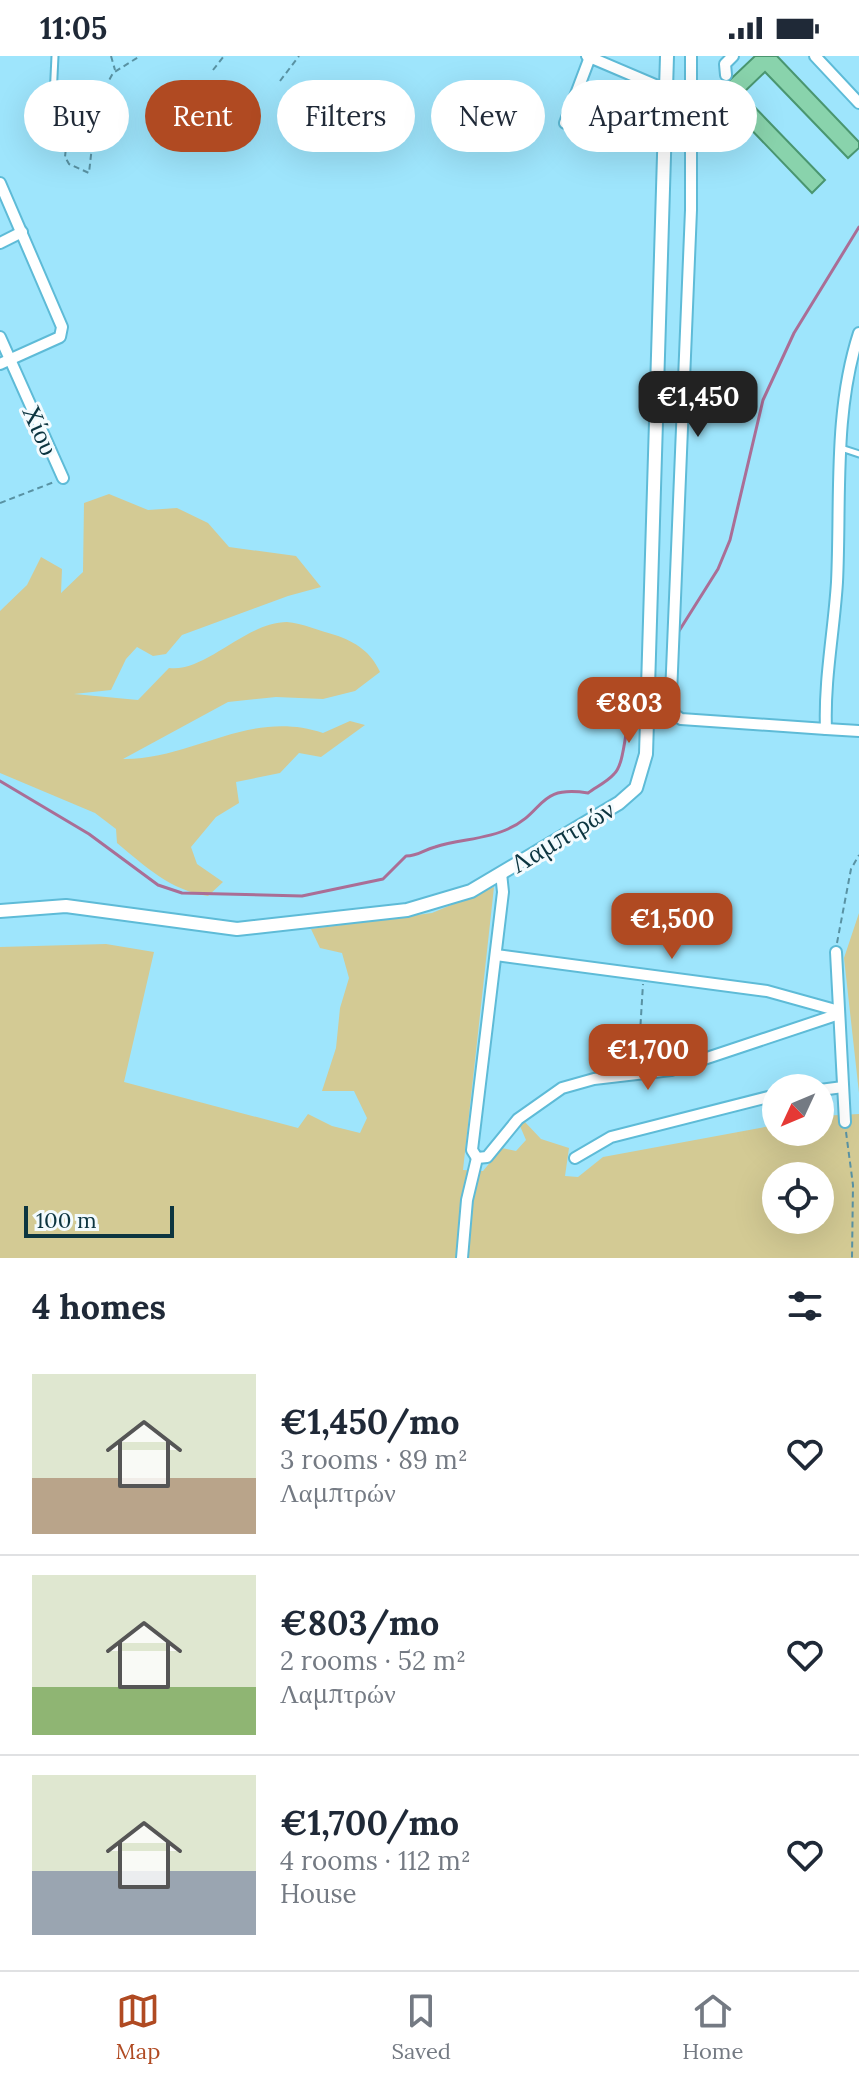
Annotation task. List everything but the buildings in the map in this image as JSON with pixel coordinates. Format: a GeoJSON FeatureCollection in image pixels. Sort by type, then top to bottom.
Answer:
{"type":"FeatureCollection","features":[{"type":"Feature","properties":{"kind":"street","name":"Λαμπτρών"},"geometry":{"type":"LineString","coordinates":[[667,56],[667,80]]}},
{"type":"Feature","properties":{"kind":"street"},"geometry":{"type":"LineString","coordinates":[[691,56],[691,210],[673,607],[671,695],[674,714],[693,721],[859,731]]}},
{"type":"Feature","properties":{"kind":"street"},"geometry":{"type":"LineString","coordinates":[[726,75],[725,64],[733,56]]}},
{"type":"Feature","properties":{"kind":"street"},"geometry":{"type":"LineString","coordinates":[[815,56],[859,103]]}},
{"type":"Feature","properties":{"kind":"street"},"geometry":{"type":"LineString","coordinates":[[580,80],[588,57],[643,80]]}},
{"type":"Feature","properties":{"kind":"street","name":"Λαμπτρών"},"geometry":{"type":"LineString","coordinates":[[0,911],[66,906],[237,929],[265,928],[432,905],[471,891],[619,803],[636,788],[643,772],[652,634],[665,152]]}},
{"type":"Feature","properties":{"kind":"street"},"geometry":{"type":"LineString","coordinates":[[0,183],[59,315],[60,337],[5,362]]}},
{"type":"Feature","properties":{"kind":"street"},"geometry":{"type":"LineString","coordinates":[[0,243],[22,232]]}},
{"type":"Feature","properties":{"kind":"street"},"geometry":{"type":"LineString","coordinates":[[826,729],[837,583],[840,447],[847,379],[859,333]]}},
{"type":"Feature","properties":{"kind":"street","name":"Χίου"},"geometry":{"type":"LineString","coordinates":[[0,337],[5,362],[63,478]]}},
{"type":"Feature","properties":{"kind":"street"},"geometry":{"type":"LineString","coordinates":[[462,1258],[467,1200],[477,1158],[472,1150],[503,892],[501,873]]}},
{"type":"Feature","properties":{"kind":"street"},"geometry":{"type":"LineString","coordinates":[[836,952],[845,1122]]}},
{"type":"Feature","properties":{"kind":"street"},"geometry":{"type":"LineString","coordinates":[[496,955],[767,991],[839,1013]]}},
{"type":"Feature","properties":{"kind":"street"},"geometry":{"type":"LineString","coordinates":[[477,1158],[487,1157],[518,1119],[557,1091],[594,1079],[640,1076],[683,1067],[742,1044],[839,1013]]}},
{"type":"Feature","properties":{"kind":"street"},"geometry":{"type":"LineString","coordinates":[[834,1088],[843,1087]]}},
{"type":"Feature","properties":{"kind":"street"},"geometry":{"type":"LineString","coordinates":[[575,1158],[611,1137],[762,1099]]}},
{"type":"Feature","properties":{"kind":"lane"},"geometry":{"type":"LineString","coordinates":[[54,80],[55,56]]}},
{"type":"Feature","properties":{"kind":"lane"},"geometry":{"type":"LineString","coordinates":[[840,447],[859,454]]}},
{"type":"Feature","properties":{"kind":"path"},"geometry":{"type":"LineString","coordinates":[[111,56],[115,71]]}},
{"type":"Feature","properties":{"kind":"path"},"geometry":{"type":"LineString","coordinates":[[110,80],[115,71],[140,56]]}},
{"type":"Feature","properties":{"kind":"path"},"geometry":{"type":"LineString","coordinates":[[213,70],[224,56]]}},
{"type":"Feature","properties":{"kind":"path"},"geometry":{"type":"LineString","coordinates":[[281,80],[299,56]]}},
{"type":"Feature","properties":{"kind":"path"},"geometry":{"type":"LineString","coordinates":[[85,125],[92,146],[89,173],[69,164],[65,157],[70,141],[85,125]]}},
{"type":"Feature","properties":{"kind":"path"},"geometry":{"type":"LineString","coordinates":[[0,503],[63,478]]}},
{"type":"Feature","properties":{"kind":"path"},"geometry":{"type":"LineString","coordinates":[[836,952],[851,869],[859,855]]}},
{"type":"Feature","properties":{"kind":"path"},"geometry":{"type":"LineString","coordinates":[[640,1076],[637,1055],[644,975]]}},
{"type":"Feature","properties":{"kind":"path"},"geometry":{"type":"LineString","coordinates":[[845,1122],[853,1185],[852,1258]]}},
{"type":"Feature","properties":{"kind":"shaded area"},"geometry":{"type":"Polygon","coordinates":[[[109,494],[148,510],[177,508],[208,523],[229,547],[296,556],[321,587],[182,635],[166,654],[153,656],[137,647],[126,659],[111,690],[74,694],[138,700],[169,668],[197,663],[256,630],[287,622],[350,641],[367,653],[380,672],[355,691],[323,699],[276,697],[228,702],[123,759],[173,752],[222,737],[271,727],[296,727],[323,733],[350,721],[365,725],[321,757],[299,753],[280,773],[236,782],[239,803],[216,817],[191,847],[197,864],[223,882],[208,896],[182,889],[149,869],[117,843],[116,829],[95,813],[0,773],[0,611],[27,585],[41,557],[62,569],[61,593],[83,572],[84,503],[109,494]]]}},
{"type":"Feature","properties":{"kind":"shaded area"},"geometry":{"type":"Polygon","coordinates":[[[494,887],[463,1170],[483,1171],[502,1148],[516,1151],[526,1140],[520,1126],[524,1121],[541,1139],[569,1148],[565,1176],[578,1177],[603,1157],[762,1128],[762,1146],[834,1146],[834,1115],[859,1114],[859,1258],[0,1258],[0,947],[106,944],[154,952],[124,1082],[298,1128],[308,1114],[332,1126],[360,1133],[367,1118],[354,1091],[322,1091],[336,1048],[340,1008],[349,978],[342,953],[320,948],[311,929],[432,913],[494,887]]]}},
{"type":"Feature","properties":{"kind":"shaded area"},"geometry":{"type":"Polygon","coordinates":[[[859,913],[859,1093],[844,958],[859,913]]]}},
{"type":"Feature","properties":{"kind":"waterway"},"geometry":{"type":"LineString","coordinates":[[679,631],[718,569],[730,540],[763,400],[794,333],[859,227]]}},
{"type":"Feature","properties":{"kind":"waterway"},"geometry":{"type":"LineString","coordinates":[[0,781],[89,834],[158,885],[182,893],[302,896],[383,879],[406,856],[508,829],[550,796],[588,793],[608,780],[618,767],[632,706],[642,683]]}}]}
